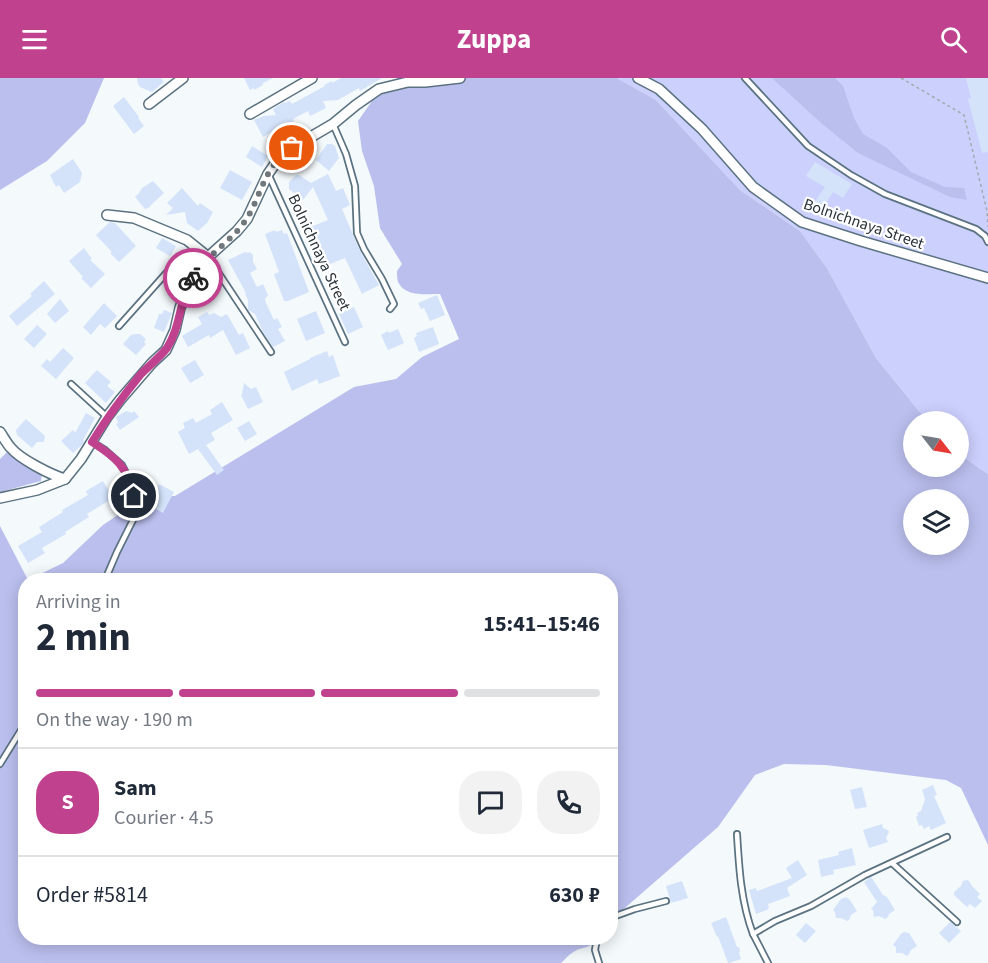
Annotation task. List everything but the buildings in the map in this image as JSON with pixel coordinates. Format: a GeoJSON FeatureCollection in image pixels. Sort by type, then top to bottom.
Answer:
{"type":"FeatureCollection","features":[{"type":"Feature","properties":{"kind":"street"},"geometry":{"type":"LineString","coordinates":[[149,104],[183,78]]}},
{"type":"Feature","properties":{"kind":"street"},"geometry":{"type":"LineString","coordinates":[[250,114],[312,78]]}},
{"type":"Feature","properties":{"kind":"street"},"geometry":{"type":"LineString","coordinates":[[0,498],[37,490],[65,479],[120,400],[166,350],[175,330],[190,282],[198,268],[247,219],[268,174],[277,161],[292,148],[333,124],[379,89],[408,82],[460,78]]}},
{"type":"Feature","properties":{"kind":"street","name":"Bolnichnaya Street"},"geometry":{"type":"LineString","coordinates":[[638,78],[659,89],[702,129],[753,187],[802,222],[988,278]]}},
{"type":"Feature","properties":{"kind":"street"},"geometry":{"type":"LineString","coordinates":[[107,215],[134,218],[187,240],[208,257]]}},
{"type":"Feature","properties":{"kind":"street"},"geometry":{"type":"LineString","coordinates":[[0,432],[12,450],[38,467],[65,479]]}},
{"type":"Feature","properties":{"kind":"lane"},"geometry":{"type":"LineString","coordinates":[[745,78],[808,146],[851,175],[885,194],[976,229],[985,236],[988,242]]}},
{"type":"Feature","properties":{"kind":"lane"},"geometry":{"type":"LineString","coordinates":[[333,124],[346,154],[355,186],[357,233],[394,304],[390,309]]}},
{"type":"Feature","properties":{"kind":"lane","name":"Bolnichnaya Street"},"geometry":{"type":"LineString","coordinates":[[268,174],[345,342]]}},
{"type":"Feature","properties":{"kind":"lane"},"geometry":{"type":"LineString","coordinates":[[208,257],[271,352]]}},
{"type":"Feature","properties":{"kind":"lane"},"geometry":{"type":"LineString","coordinates":[[119,326],[177,261],[182,260],[198,268]]}},
{"type":"Feature","properties":{"kind":"lane"},"geometry":{"type":"LineString","coordinates":[[71,384],[107,417]]}},
{"type":"Feature","properties":{"kind":"lane"},"geometry":{"type":"LineString","coordinates":[[92,442],[122,465],[130,481],[137,512],[108,573]]}},
{"type":"Feature","properties":{"kind":"lane"},"geometry":{"type":"LineString","coordinates":[[0,764],[18,735]]}},
{"type":"Feature","properties":{"kind":"lane"},"geometry":{"type":"LineString","coordinates":[[737,834],[739,873],[746,915],[768,963]]}},
{"type":"Feature","properties":{"kind":"lane"},"geometry":{"type":"LineString","coordinates":[[753,934],[775,921],[811,906],[865,875],[947,837]]}},
{"type":"Feature","properties":{"kind":"lane"},"geometry":{"type":"LineString","coordinates":[[892,862],[957,922]]}},
{"type":"Feature","properties":{"kind":"lane"},"geometry":{"type":"LineString","coordinates":[[618,914],[666,902]]}},
{"type":"Feature","properties":{"kind":"lane"},"geometry":{"type":"LineString","coordinates":[[596,945],[599,963]]}},
{"type":"Feature","properties":{"kind":"path"},"geometry":{"type":"LineString","coordinates":[[902,78],[964,115],[987,212],[988,227]]}},
{"type":"Feature","properties":{"kind":"shaded area"},"geometry":{"type":"Polygon","coordinates":[[[0,78],[104,78],[85,123],[47,161],[0,190],[0,78]]]}},
{"type":"Feature","properties":{"kind":"shaded area"},"geometry":{"type":"Polygon","coordinates":[[[397,78],[617,78],[656,100],[740,190],[800,231],[827,268],[876,358],[919,411],[903,411],[903,477],[969,477],[969,461],[988,474],[988,845],[961,788],[946,780],[826,765],[784,764],[755,775],[718,827],[618,914],[618,573],[42,573],[63,563],[103,525],[146,496],[175,496],[354,387],[396,379],[422,357],[459,339],[440,294],[416,294],[401,287],[397,271],[402,264],[380,228],[374,186],[362,151],[358,121],[372,101],[395,85],[397,78]]]}},
{"type":"Feature","properties":{"kind":"shaded area"},"geometry":{"type":"Polygon","coordinates":[[[617,78],[988,78],[988,474],[969,461],[969,411],[919,411],[876,358],[827,268],[800,231],[740,190],[656,100],[617,78]]]}},
{"type":"Feature","properties":{"kind":"shaded area"},"geometry":{"type":"Polygon","coordinates":[[[772,78],[835,78],[843,86],[854,118],[863,134],[887,148],[911,172],[945,187],[964,188],[967,200],[950,197],[858,153],[772,78]]]}},
{"type":"Feature","properties":{"kind":"shaded area"},"geometry":{"type":"Polygon","coordinates":[[[7,452],[42,472],[41,481],[0,492],[0,459],[7,452]]]}},
{"type":"Feature","properties":{"kind":"shaded area"},"geometry":{"type":"Polygon","coordinates":[[[0,526],[24,573],[18,573],[18,945],[591,945],[571,954],[561,963],[0,963],[0,526]]]}},
{"type":"Feature","properties":{"kind":"way so far"},"geometry":{"type":"LineString","coordinates":[[193,278],[208,257],[247,219],[268,174],[277,161],[292,148]]}},
{"type":"Feature","properties":{"kind":"route"},"geometry":{"type":"LineString","coordinates":[[134,496],[122,465],[92,442],[120,400],[170,344],[180,308],[193,278]]}}]}
